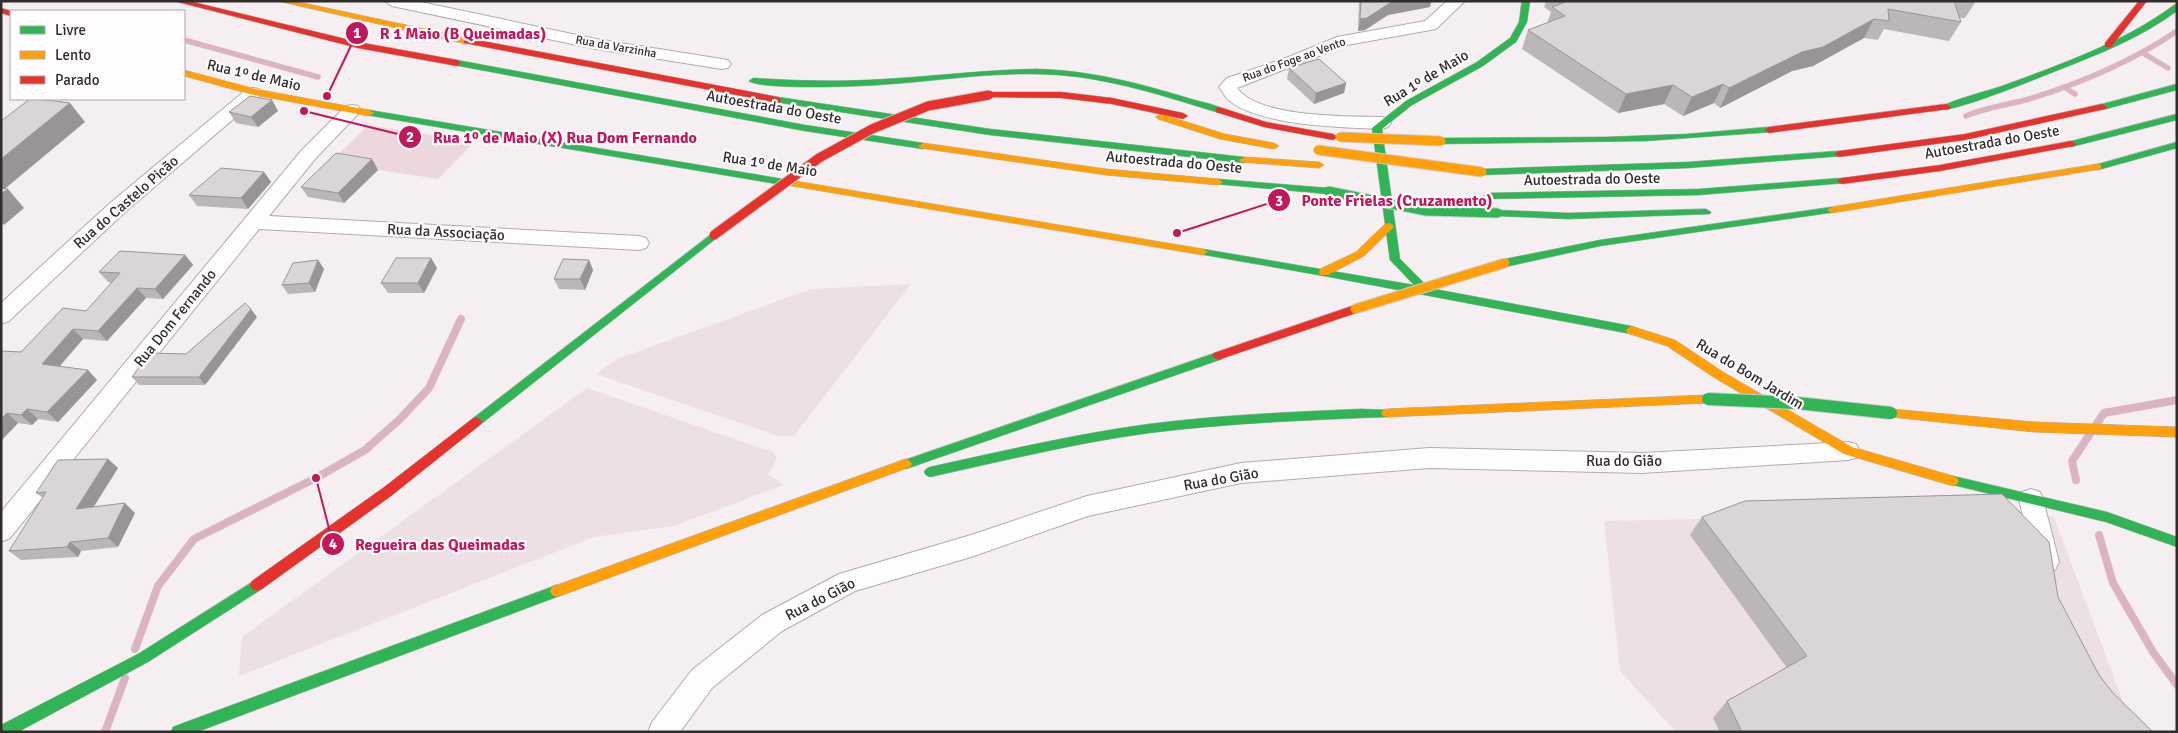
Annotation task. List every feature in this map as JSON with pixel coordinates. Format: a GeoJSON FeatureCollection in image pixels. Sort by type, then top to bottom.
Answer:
{"type":"FeatureCollection","features":[{"type":"Feature","properties":{"kind":"main road","name":"Autoestrada do Oeste"},"geometry":{"type":"LineString","coordinates":[[178,1],[358,45],[805,128],[952,152],[1106,172],[1328,191],[1398,193]]}},
{"type":"Feature","properties":{"kind":"main road","name":"Autoestrada do Oeste"},"geometry":{"type":"LineString","coordinates":[[282,1],[357,20],[646,78],[818,108],[1112,148],[1324,166]]}},
{"type":"Feature","properties":{"kind":"main road","name":"Rua 1º de Maio"},"geometry":{"type":"LineString","coordinates":[[1395,260],[1377,128],[1415,98],[1483,61],[1514,40],[1523,22],[1526,1]]}},
{"type":"Feature","properties":{"kind":"main road"},"geometry":{"type":"LineString","coordinates":[[2106,48],[2143,1]]}},
{"type":"Feature","properties":{"kind":"main road"},"geometry":{"type":"LineString","coordinates":[[3,732],[143,658],[276,573],[387,492],[778,186],[819,158],[872,130],[928,106],[989,95],[1060,95],[1112,101],[1262,133],[1332,137],[1441,141],[1585,142],[1716,135],[1833,124],[1933,110],[1983,97],[2125,41],[2145,30],[2177,7]]}},
{"type":"Feature","properties":{"kind":"main road"},"geometry":{"type":"LineString","coordinates":[[646,78],[718,79],[813,85],[885,82],[988,73],[1058,72],[1122,81],[1264,124],[1332,137]]}},
{"type":"Feature","properties":{"kind":"main road","name":"Rua 1º de Maio"},"geometry":{"type":"LineString","coordinates":[[185,73],[254,92],[352,110],[1324,272],[1365,267]]}},
{"type":"Feature","properties":{"kind":"main road","name":"Autoestrada do Oeste"},"geometry":{"type":"LineString","coordinates":[[1358,167],[1482,172],[1682,167],[1894,148],[1999,130],[2177,87]]}},
{"type":"Feature","properties":{"kind":"main road"},"geometry":{"type":"LineString","coordinates":[[1112,101],[1223,138],[1290,148]]}},
{"type":"Feature","properties":{"kind":"main road","name":"Autoestrada do Oeste"},"geometry":{"type":"LineString","coordinates":[[1483,196],[1698,192],[1810,184],[1914,171],[2026,153],[2128,131],[2177,117]]}},
{"type":"Feature","properties":{"kind":"main road"},"geometry":{"type":"LineString","coordinates":[[178,732],[820,494],[1355,309],[1504,263],[1610,242],[1940,194],[2101,167],[2177,145]]}},
{"type":"Feature","properties":{"kind":"main road"},"geometry":{"type":"LineString","coordinates":[[1313,150],[1482,172]]}},
{"type":"Feature","properties":{"kind":"main road"},"geometry":{"type":"LineString","coordinates":[[1328,191],[1426,212],[1568,216],[1717,212]]}},
{"type":"Feature","properties":{"kind":"main road"},"geometry":{"type":"LineString","coordinates":[[1745,210],[1895,200]]}},
{"type":"Feature","properties":{"kind":"main road"},"geometry":{"type":"LineString","coordinates":[[1365,267],[1389,226]]}},
{"type":"Feature","properties":{"kind":"main road"},"geometry":{"type":"LineString","coordinates":[[1324,272],[1365,267],[1395,260],[1425,290]]}},
{"type":"Feature","properties":{"kind":"main road","name":"Rua do Bom Jardim"},"geometry":{"type":"LineString","coordinates":[[1365,267],[1425,290],[1620,326],[1671,343],[1719,375],[1848,451],[1942,478],[2107,517],[2177,542]]}},
{"type":"Feature","properties":{"kind":"main road"},"geometry":{"type":"LineString","coordinates":[[820,494],[1065,443],[1178,425],[1282,416],[1708,399],[1797,403],[1996,425],[2100,432],[2177,432]]}},
{"type":"Feature","properties":{"kind":"main road","name":"Rua do Bom Jardim"},"geometry":{"type":"LineString","coordinates":[[2107,517],[2177,551]]}},
{"type":"Feature","properties":{"kind":"street","name":"Rua da Varzinha"},"geometry":{"type":"LineString","coordinates":[[392,1],[596,44],[722,64]]}},
{"type":"Feature","properties":{"kind":"street","name":"Rua do Foge ao Vento"},"geometry":{"type":"LineString","coordinates":[[1382,123],[1296,116],[1265,110],[1242,102],[1229,93],[1228,87],[1233,82],[1292,62],[1343,41],[1430,25],[1457,1]]}},
{"type":"Feature","properties":{"kind":"street","name":"Rua do Castelo Picão"},"geometry":{"type":"LineString","coordinates":[[1,316],[116,210],[254,92]]}},
{"type":"Feature","properties":{"kind":"street"},"geometry":{"type":"LineString","coordinates":[[1,140],[53,100]]}},
{"type":"Feature","properties":{"kind":"street","name":"Rua Dom Fernando"},"geometry":{"type":"LineString","coordinates":[[1,531],[308,155],[352,110]]}},
{"type":"Feature","properties":{"kind":"street","name":"Rua da Associação"},"geometry":{"type":"LineString","coordinates":[[254,222],[639,243]]}},
{"type":"Feature","properties":{"kind":"street","name":"Rua do Gião"},"geometry":{"type":"LineString","coordinates":[[662,732],[702,679],[772,623],[848,582],[971,546],[1087,506],[1241,473],[1429,458],[1642,463],[1848,451]]}},
{"type":"Feature","properties":{"kind":"street"},"geometry":{"type":"LineString","coordinates":[[2031,499],[2052,588]]}},
{"type":"Feature","properties":{"kind":"shaded area"},"geometry":{"type":"Polygon","coordinates":[[[369,125],[474,142],[438,179],[330,162],[369,125]]]}},
{"type":"Feature","properties":{"kind":"shaded area"},"geometry":{"type":"Polygon","coordinates":[[[911,284],[794,436],[778,436],[596,374],[617,359],[811,289],[911,284]]]}},
{"type":"Feature","properties":{"kind":"shaded area"},"geometry":{"type":"Polygon","coordinates":[[[587,388],[773,452],[777,457],[768,474],[784,485],[674,526],[594,537],[239,676],[242,637],[587,388]]]}},
{"type":"Feature","properties":{"kind":"shaded area"},"geometry":{"type":"Polygon","coordinates":[[[1984,513],[2054,517],[2123,702],[2147,732],[1676,732],[1620,671],[1604,521],[1984,513]]]}},
{"type":"Feature","properties":{"kind":"building"},"geometry":{"type":"Polygon","coordinates":[[[1361,1],[1399,1],[1390,3],[1367,18],[1360,19],[1361,1]]]}},
{"type":"Feature","properties":{"kind":"building"},"geometry":{"type":"Polygon","coordinates":[[[1568,1],[1954,1],[1961,22],[1888,9],[1889,21],[1874,19],[1823,47],[1802,52],[1729,88],[1723,84],[1692,97],[1673,85],[1626,94],[1528,30],[1565,16],[1552,7],[1568,1]]]}},
{"type":"Feature","properties":{"kind":"building"},"geometry":{"type":"Polygon","coordinates":[[[1319,59],[1346,83],[1316,93],[1289,68],[1319,59]]]}},
{"type":"Feature","properties":{"kind":"building"},"geometry":{"type":"Polygon","coordinates":[[[250,96],[272,100],[251,117],[229,112],[250,96]]]}},
{"type":"Feature","properties":{"kind":"building"},"geometry":{"type":"Polygon","coordinates":[[[29,100],[70,103],[1,159],[1,121],[29,100]]]}},
{"type":"Feature","properties":{"kind":"building"},"geometry":{"type":"Polygon","coordinates":[[[336,153],[372,159],[338,193],[301,187],[336,153]]]}},
{"type":"Feature","properties":{"kind":"building"},"geometry":{"type":"Polygon","coordinates":[[[221,168],[264,172],[241,198],[189,195],[221,168]]]}},
{"type":"Feature","properties":{"kind":"building"},"geometry":{"type":"Polygon","coordinates":[[[1,188],[8,189],[1,194],[1,188]]]}},
{"type":"Feature","properties":{"kind":"building"},"geometry":{"type":"Polygon","coordinates":[[[120,251],[185,255],[155,289],[137,288],[98,331],[73,329],[42,364],[88,370],[47,412],[27,409],[21,415],[7,413],[1,419],[1,351],[21,352],[63,308],[86,311],[120,273],[99,272],[120,251]]]}},
{"type":"Feature","properties":{"kind":"building"},"geometry":{"type":"Polygon","coordinates":[[[396,258],[431,258],[418,283],[381,283],[396,258]]]}},
{"type":"Feature","properties":{"kind":"building"},"geometry":{"type":"Polygon","coordinates":[[[563,259],[589,260],[580,279],[554,279],[563,259]]]}},
{"type":"Feature","properties":{"kind":"building"},"geometry":{"type":"Polygon","coordinates":[[[318,260],[309,283],[282,285],[293,263],[318,260]]]}},
{"type":"Feature","properties":{"kind":"building"},"geometry":{"type":"Polygon","coordinates":[[[245,303],[251,309],[199,377],[132,377],[149,353],[186,354],[245,303]]]}},
{"type":"Feature","properties":{"kind":"building"},"geometry":{"type":"Polygon","coordinates":[[[108,459],[76,509],[125,503],[108,538],[70,542],[67,547],[9,551],[46,492],[36,493],[58,460],[108,459]]]}},
{"type":"Feature","properties":{"kind":"building"},"geometry":{"type":"Polygon","coordinates":[[[2002,494],[2049,542],[2058,597],[2099,675],[2112,692],[2153,732],[1742,732],[1727,701],[1807,656],[1702,517],[1745,501],[2002,494]]]}},
{"type":"Feature","properties":{"kind":"waterway"},"geometry":{"type":"LineString","coordinates":[[2064,87],[2124,62],[2177,31]]}},
{"type":"Feature","properties":{"kind":"waterway"},"geometry":{"type":"LineString","coordinates":[[185,40],[318,77]]}},
{"type":"Feature","properties":{"kind":"waterway"},"geometry":{"type":"LineString","coordinates":[[2143,53],[2168,68]]}},
{"type":"Feature","properties":{"kind":"waterway"},"geometry":{"type":"LineString","coordinates":[[1966,116],[2064,87]]}},
{"type":"Feature","properties":{"kind":"waterway"},"geometry":{"type":"LineString","coordinates":[[2064,87],[2075,94]]}},
{"type":"Feature","properties":{"kind":"waterway"},"geometry":{"type":"LineString","coordinates":[[135,649],[158,586],[194,539],[316,478],[365,450],[400,419],[429,388],[461,319]]}},
{"type":"Feature","properties":{"kind":"waterway"},"geometry":{"type":"LineString","coordinates":[[2096,425],[2104,413],[2177,400]]}},
{"type":"Feature","properties":{"kind":"waterway"},"geometry":{"type":"LineString","coordinates":[[2076,480],[2072,461],[2090,434]]}},
{"type":"Feature","properties":{"kind":"waterway"},"geometry":{"type":"LineString","coordinates":[[2099,535],[2113,583],[2153,652],[2177,685]]}},
{"type":"Feature","properties":{"kind":"waterway"},"geometry":{"type":"LineString","coordinates":[[105,732],[125,678]]}},
{"type":"Feature","properties":{"kind":"traffic: fast"},"geometry":{"type":"LineString","coordinates":[[1425,290],[1395,260],[1377,128],[1409,103],[1480,64],[1513,40],[1523,22],[1526,1]]}},
{"type":"Feature","properties":{"kind":"traffic: fast"},"geometry":{"type":"LineString","coordinates":[[1946,107],[2003,88],[2105,49],[2135,35],[2177,7]]}},
{"type":"Feature","properties":{"kind":"traffic: fast"},"geometry":{"type":"LineString","coordinates":[[457,63],[805,128],[923,146]]}},
{"type":"Feature","properties":{"kind":"traffic: fast"},"geometry":{"type":"LineString","coordinates":[[753,81],[853,84],[992,73],[1056,72],[1118,81],[1219,110]]}},
{"type":"Feature","properties":{"kind":"traffic: fast"},"geometry":{"type":"LineString","coordinates":[[2102,107],[2177,87]]}},
{"type":"Feature","properties":{"kind":"traffic: fast"},"geometry":{"type":"LineString","coordinates":[[778,100],[990,132],[1244,160]]}},
{"type":"Feature","properties":{"kind":"traffic: fast"},"geometry":{"type":"LineString","coordinates":[[369,113],[789,183]]}},
{"type":"Feature","properties":{"kind":"traffic: fast"},"geometry":{"type":"LineString","coordinates":[[2071,144],[2177,117]]}},
{"type":"Feature","properties":{"kind":"traffic: fast"},"geometry":{"type":"LineString","coordinates":[[1441,141],[1605,140],[1769,130]]}},
{"type":"Feature","properties":{"kind":"traffic: fast"},"geometry":{"type":"LineString","coordinates":[[2098,167],[2177,145]]}},
{"type":"Feature","properties":{"kind":"traffic: fast"},"geometry":{"type":"LineString","coordinates":[[1482,172],[1688,165],[1839,154]]}},
{"type":"Feature","properties":{"kind":"traffic: fast"},"geometry":{"type":"LineString","coordinates":[[1488,196],[1699,192],[1842,181]]}},
{"type":"Feature","properties":{"kind":"traffic: fast"},"geometry":{"type":"LineString","coordinates":[[1218,182],[1328,191]]}},
{"type":"Feature","properties":{"kind":"traffic: fast"},"geometry":{"type":"LineString","coordinates":[[1328,191],[1426,211],[1498,213]]}},
{"type":"Feature","properties":{"kind":"traffic: fast"},"geometry":{"type":"LineString","coordinates":[[1505,263],[1600,243],[1832,210]]}},
{"type":"Feature","properties":{"kind":"traffic: fast"},"geometry":{"type":"LineString","coordinates":[[1498,213],[1568,216],[1706,212]]}},
{"type":"Feature","properties":{"kind":"traffic: fast"},"geometry":{"type":"LineString","coordinates":[[476,422],[714,235]]}},
{"type":"Feature","properties":{"kind":"traffic: fast"},"geometry":{"type":"LineString","coordinates":[[1203,252],[1324,272],[1631,330]]}},
{"type":"Feature","properties":{"kind":"traffic: fast"},"geometry":{"type":"LineString","coordinates":[[906,464],[1218,356]]}},
{"type":"Feature","properties":{"kind":"traffic: fast"},"geometry":{"type":"LineString","coordinates":[[1708,399],[1797,403],[1891,413]]}},
{"type":"Feature","properties":{"kind":"traffic: fast"},"geometry":{"type":"LineString","coordinates":[[930,472],[1054,445],[1148,429],[1257,419],[1387,413]]}},
{"type":"Feature","properties":{"kind":"traffic: fast"},"geometry":{"type":"LineString","coordinates":[[1953,481],[2107,517],[2177,542]]}},
{"type":"Feature","properties":{"kind":"traffic: fast"},"geometry":{"type":"LineString","coordinates":[[3,732],[143,658],[257,585]]}},
{"type":"Feature","properties":{"kind":"traffic: fast"},"geometry":{"type":"LineString","coordinates":[[178,732],[557,591]]}},
{"type":"Feature","properties":{"kind":"traffic: slow"},"geometry":{"type":"LineString","coordinates":[[282,1],[467,41]]}},
{"type":"Feature","properties":{"kind":"traffic: slow"},"geometry":{"type":"LineString","coordinates":[[185,73],[254,92],[369,113]]}},
{"type":"Feature","properties":{"kind":"traffic: slow"},"geometry":{"type":"LineString","coordinates":[[1161,117],[1223,137],[1274,146]]}},
{"type":"Feature","properties":{"kind":"traffic: slow"},"geometry":{"type":"LineString","coordinates":[[1340,137],[1441,141]]}},
{"type":"Feature","properties":{"kind":"traffic: slow"},"geometry":{"type":"LineString","coordinates":[[923,146],[1106,172],[1218,182]]}},
{"type":"Feature","properties":{"kind":"traffic: slow"},"geometry":{"type":"LineString","coordinates":[[1318,150],[1482,172]]}},
{"type":"Feature","properties":{"kind":"traffic: slow"},"geometry":{"type":"LineString","coordinates":[[1244,160],[1319,165]]}},
{"type":"Feature","properties":{"kind":"traffic: slow"},"geometry":{"type":"LineString","coordinates":[[1832,210],[2098,167]]}},
{"type":"Feature","properties":{"kind":"traffic: slow"},"geometry":{"type":"LineString","coordinates":[[789,183],[1203,252]]}},
{"type":"Feature","properties":{"kind":"traffic: slow"},"geometry":{"type":"LineString","coordinates":[[1324,272],[1360,254],[1389,226]]}},
{"type":"Feature","properties":{"kind":"traffic: slow"},"geometry":{"type":"LineString","coordinates":[[1355,309],[1505,263]]}},
{"type":"Feature","properties":{"kind":"traffic: slow"},"geometry":{"type":"LineString","coordinates":[[1631,330],[1671,343],[1719,375],[1848,451],[1953,481]]}},
{"type":"Feature","properties":{"kind":"traffic: slow"},"geometry":{"type":"LineString","coordinates":[[1387,413],[1708,399]]}},
{"type":"Feature","properties":{"kind":"traffic: slow"},"geometry":{"type":"LineString","coordinates":[[1891,413],[2034,427],[2177,432]]}},
{"type":"Feature","properties":{"kind":"traffic: slow"},"geometry":{"type":"LineString","coordinates":[[557,591],[906,464]]}},
{"type":"Feature","properties":{"kind":"traffic: jam"},"geometry":{"type":"LineString","coordinates":[[178,1],[358,45],[457,63]]}},
{"type":"Feature","properties":{"kind":"traffic: jam"},"geometry":{"type":"LineString","coordinates":[[2108,45],[2143,1]]}},
{"type":"Feature","properties":{"kind":"traffic: jam"},"geometry":{"type":"LineString","coordinates":[[1,10],[10,14]]}},
{"type":"Feature","properties":{"kind":"traffic: jam"},"geometry":{"type":"LineString","coordinates":[[467,41],[778,100]]}},
{"type":"Feature","properties":{"kind":"traffic: jam"},"geometry":{"type":"LineString","coordinates":[[989,95],[1061,95],[1112,101],[1183,116]]}},
{"type":"Feature","properties":{"kind":"traffic: jam"},"geometry":{"type":"LineString","coordinates":[[714,235],[819,158],[872,129],[928,106],[989,95]]}},
{"type":"Feature","properties":{"kind":"traffic: jam"},"geometry":{"type":"LineString","coordinates":[[1769,130],[1946,107]]}},
{"type":"Feature","properties":{"kind":"traffic: jam"},"geometry":{"type":"LineString","coordinates":[[1839,154],[1965,137],[2102,107]]}},
{"type":"Feature","properties":{"kind":"traffic: jam"},"geometry":{"type":"LineString","coordinates":[[1219,110],[1264,124],[1333,137]]}},
{"type":"Feature","properties":{"kind":"traffic: jam"},"geometry":{"type":"LineString","coordinates":[[1842,181],[1940,168],[2071,144]]}},
{"type":"Feature","properties":{"kind":"traffic: jam"},"geometry":{"type":"LineString","coordinates":[[1218,356],[1355,309]]}},
{"type":"Feature","properties":{"kind":"traffic: jam"},"geometry":{"type":"LineString","coordinates":[[257,585],[387,492],[476,422]]}},
{"type":"Feature","properties":{"kind":"place","name":"R 1 Maio (B Queimadas)"},"geometry":{"type":"Point","coordinates":[327,96]}},
{"type":"Feature","properties":{"kind":"place","name":"Rua 1º de Maio (X) Rua Dom Fernando"},"geometry":{"type":"Point","coordinates":[304,111]}},
{"type":"Feature","properties":{"kind":"place","name":"Ponte Frielas (Cruzamento)"},"geometry":{"type":"Point","coordinates":[1177,233]}},
{"type":"Feature","properties":{"kind":"place","name":"Regueira das Queimadas"},"geometry":{"type":"Point","coordinates":[316,478]}}]}
